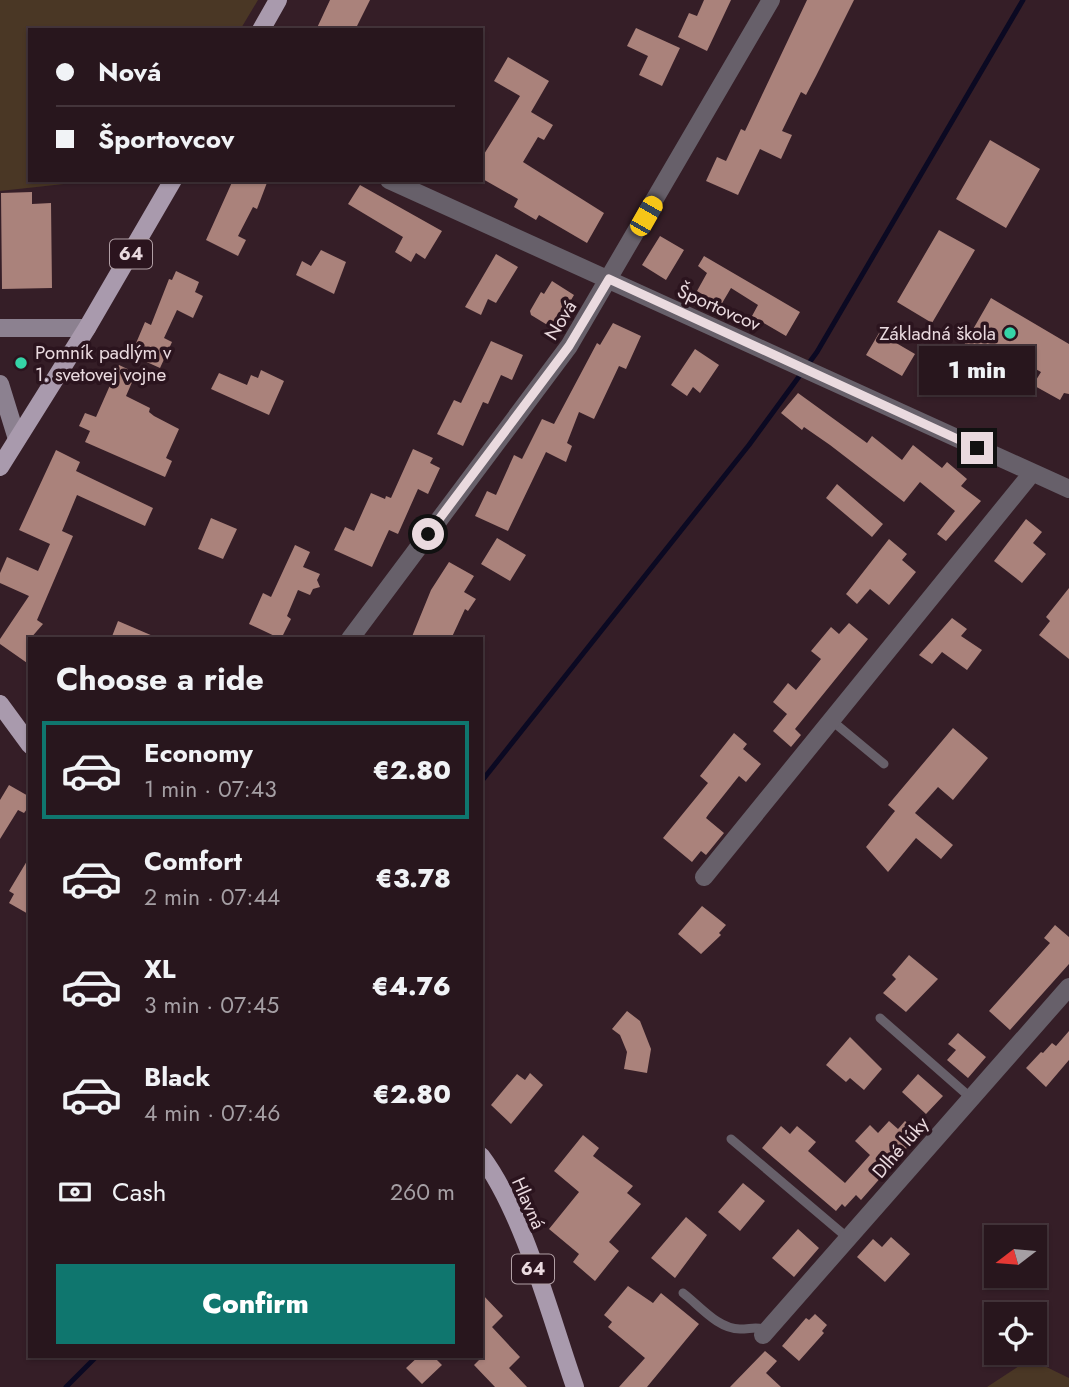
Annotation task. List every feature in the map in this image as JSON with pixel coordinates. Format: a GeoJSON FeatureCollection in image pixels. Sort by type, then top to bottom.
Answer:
{"type":"FeatureCollection","features":[{"type":"Feature","properties":{"kind":"main road"},"geometry":{"type":"LineString","coordinates":[[262,28],[278,0]]}},
{"type":"Feature","properties":{"kind":"main road","name":"64"},"geometry":{"type":"LineString","coordinates":[[0,467],[87,328],[172,182]]}},
{"type":"Feature","properties":{"kind":"main road"},"geometry":{"type":"LineString","coordinates":[[0,328],[87,328]]}},
{"type":"Feature","properties":{"kind":"main road"},"geometry":{"type":"LineString","coordinates":[[0,384],[17,439]]}},
{"type":"Feature","properties":{"kind":"main road"},"geometry":{"type":"LineString","coordinates":[[0,704],[28,743]]}},
{"type":"Feature","properties":{"kind":"main road","name":"Hlavná"},"geometry":{"type":"LineString","coordinates":[[483,1159],[506,1199],[523,1239],[575,1387]]}},
{"type":"Feature","properties":{"kind":"street","name":"Nová"},"geometry":{"type":"LineString","coordinates":[[351,637],[569,346],[771,0]]}},
{"type":"Feature","properties":{"kind":"street","name":"Športovcov"},"geometry":{"type":"LineString","coordinates":[[393,182],[1069,489]]}},
{"type":"Feature","properties":{"kind":"street"},"geometry":{"type":"LineString","coordinates":[[704,877],[1032,473]]}},
{"type":"Feature","properties":{"kind":"street","name":"Dlhé lúky"},"geometry":{"type":"LineString","coordinates":[[766,1333],[1069,987]]}},
{"type":"Feature","properties":{"kind":"lane"},"geometry":{"type":"LineString","coordinates":[[831,720],[884,764]]}},
{"type":"Feature","properties":{"kind":"lane"},"geometry":{"type":"LineString","coordinates":[[880,1018],[971,1098]]}},
{"type":"Feature","properties":{"kind":"lane"},"geometry":{"type":"LineString","coordinates":[[731,1139],[849,1239]]}},
{"type":"Feature","properties":{"kind":"lane"},"geometry":{"type":"LineString","coordinates":[[683,1293],[721,1325],[738,1329],[758,1327],[766,1333]]}},
{"type":"Feature","properties":{"kind":"shaded area"},"geometry":{"type":"Polygon","coordinates":[[[0,0],[258,0],[241,28],[28,28],[28,182],[82,182],[0,191],[0,0]]]}},
{"type":"Feature","properties":{"kind":"shaded area"},"geometry":{"type":"Polygon","coordinates":[[[1021,1365],[1042,1365],[1069,1378],[1069,1387],[987,1387],[1021,1365]]]}},
{"type":"Feature","properties":{"kind":"building"},"geometry":{"type":"Polygon","coordinates":[[[330,0],[370,0],[356,28],[317,28],[330,0]]]}},
{"type":"Feature","properties":{"kind":"building"},"geometry":{"type":"Polygon","coordinates":[[[704,0],[731,0],[707,51],[678,37],[689,13],[697,16],[704,0]]]}},
{"type":"Feature","properties":{"kind":"building"},"geometry":{"type":"Polygon","coordinates":[[[807,0],[854,0],[806,95],[801,92],[782,131],[792,135],[781,159],[760,149],[738,195],[706,181],[717,157],[726,161],[741,129],[745,131],[807,0]]]}},
{"type":"Feature","properties":{"kind":"building"},"geometry":{"type":"Polygon","coordinates":[[[636,28],[680,48],[662,86],[639,75],[648,56],[627,46],[636,28]]]}},
{"type":"Feature","properties":{"kind":"building"},"geometry":{"type":"Polygon","coordinates":[[[508,57],[549,81],[531,112],[553,125],[544,140],[538,137],[523,162],[604,213],[587,243],[539,215],[536,220],[514,207],[518,199],[483,179],[483,156],[520,96],[494,81],[508,57]]]}},
{"type":"Feature","properties":{"kind":"building"},"geometry":{"type":"Polygon","coordinates":[[[990,140],[1040,169],[1006,228],[956,199],[990,140]]]}},
{"type":"Feature","properties":{"kind":"building"},"geometry":{"type":"Polygon","coordinates":[[[232,182],[267,182],[257,209],[253,207],[238,236],[246,240],[238,256],[206,240],[232,182]]]}},
{"type":"Feature","properties":{"kind":"building"},"geometry":{"type":"Polygon","coordinates":[[[360,185],[442,231],[425,259],[416,253],[411,262],[395,252],[403,237],[348,204],[360,185]]]}},
{"type":"Feature","properties":{"kind":"building"},"geometry":{"type":"Polygon","coordinates":[[[32,192],[32,204],[51,203],[52,288],[2,289],[1,193],[32,192]]]}},
{"type":"Feature","properties":{"kind":"building"},"geometry":{"type":"Polygon","coordinates":[[[939,230],[975,250],[932,323],[897,302],[939,230]]]}},
{"type":"Feature","properties":{"kind":"building"},"geometry":{"type":"Polygon","coordinates":[[[660,236],[684,250],[666,280],[642,265],[660,236]]]}},
{"type":"Feature","properties":{"kind":"building"},"geometry":{"type":"Polygon","coordinates":[[[321,250],[346,262],[334,294],[296,275],[302,261],[311,266],[321,250]]]}},
{"type":"Feature","properties":{"kind":"building"},"geometry":{"type":"Polygon","coordinates":[[[496,254],[518,267],[496,303],[488,299],[481,315],[465,307],[496,254]]]}},
{"type":"Feature","properties":{"kind":"building"},"geometry":{"type":"Polygon","coordinates":[[[704,256],[800,312],[786,336],[752,316],[758,305],[731,288],[721,305],[697,291],[707,273],[698,266],[704,256]]]}},
{"type":"Feature","properties":{"kind":"building"},"geometry":{"type":"Polygon","coordinates":[[[176,271],[199,282],[195,292],[203,296],[193,318],[177,310],[164,338],[172,342],[160,368],[131,355],[145,322],[151,325],[169,279],[172,280],[176,271]]]}},
{"type":"Feature","properties":{"kind":"building"},"geometry":{"type":"Polygon","coordinates":[[[552,281],[574,295],[554,329],[531,315],[530,311],[541,292],[544,294],[552,281]]]}},
{"type":"Feature","properties":{"kind":"building"},"geometry":{"type":"Polygon","coordinates":[[[991,298],[1069,344],[1069,394],[1064,393],[1060,400],[1033,385],[1041,372],[998,348],[990,361],[964,345],[991,298]]]}},
{"type":"Feature","properties":{"kind":"building"},"geometry":{"type":"Polygon","coordinates":[[[613,323],[641,336],[626,369],[619,366],[594,419],[579,412],[567,443],[572,446],[566,462],[546,452],[508,531],[475,516],[487,491],[496,495],[514,455],[522,459],[542,419],[554,424],[597,343],[600,345],[613,323]]]}},
{"type":"Feature","properties":{"kind":"building"},"geometry":{"type":"Polygon","coordinates":[[[879,333],[915,354],[902,376],[866,355],[879,333]]]}},
{"type":"Feature","properties":{"kind":"building"},"geometry":{"type":"Polygon","coordinates":[[[491,341],[523,355],[512,380],[501,375],[488,404],[483,402],[463,446],[437,434],[454,400],[461,403],[491,341]]]}},
{"type":"Feature","properties":{"kind":"building"},"geometry":{"type":"Polygon","coordinates":[[[695,349],[719,365],[700,393],[693,387],[687,396],[671,385],[695,349]]]}},
{"type":"Feature","properties":{"kind":"building"},"geometry":{"type":"Polygon","coordinates":[[[119,365],[136,373],[126,396],[150,408],[149,412],[154,416],[179,429],[166,458],[172,461],[165,477],[85,442],[90,431],[79,426],[85,413],[96,417],[119,365]]]}},
{"type":"Feature","properties":{"kind":"building"},"geometry":{"type":"Polygon","coordinates":[[[261,370],[284,381],[269,415],[211,389],[219,373],[247,385],[251,375],[258,378],[261,370]]]}},
{"type":"Feature","properties":{"kind":"building"},"geometry":{"type":"Polygon","coordinates":[[[798,393],[867,443],[872,436],[902,460],[913,445],[942,468],[947,462],[967,479],[961,486],[981,501],[946,541],[937,534],[955,511],[920,482],[904,502],[830,445],[804,427],[802,430],[781,413],[798,393]]]}},
{"type":"Feature","properties":{"kind":"building"},"geometry":{"type":"Polygon","coordinates":[[[413,449],[433,458],[430,463],[440,468],[428,494],[418,489],[398,534],[389,530],[372,567],[334,550],[345,527],[354,531],[371,493],[385,499],[386,496],[391,498],[413,449]]]}},
{"type":"Feature","properties":{"kind":"building"},"geometry":{"type":"Polygon","coordinates":[[[56,450],[80,462],[76,471],[153,508],[145,526],[77,495],[62,531],[73,536],[37,620],[43,624],[32,637],[28,637],[28,664],[0,644],[0,639],[29,596],[0,583],[0,573],[7,557],[38,571],[50,544],[19,530],[56,450]]]}},
{"type":"Feature","properties":{"kind":"building"},"geometry":{"type":"Polygon","coordinates":[[[837,484],[883,524],[872,537],[826,498],[837,484]]]}},
{"type":"Feature","properties":{"kind":"building"},"geometry":{"type":"Polygon","coordinates":[[[211,518],[237,529],[223,559],[198,549],[211,518]]]}},
{"type":"Feature","properties":{"kind":"building"},"geometry":{"type":"Polygon","coordinates":[[[1026,519],[1042,532],[1033,543],[1046,554],[1022,583],[994,561],[1026,519]]]}},
{"type":"Feature","properties":{"kind":"building"},"geometry":{"type":"Polygon","coordinates":[[[497,538],[526,555],[510,581],[481,564],[497,538]]]}},
{"type":"Feature","properties":{"kind":"building"},"geometry":{"type":"Polygon","coordinates":[[[889,539],[907,554],[902,560],[916,572],[889,605],[870,589],[857,604],[846,594],[889,539]]]}},
{"type":"Feature","properties":{"kind":"building"},"geometry":{"type":"Polygon","coordinates":[[[295,545],[310,552],[303,567],[320,574],[317,580],[320,587],[313,589],[310,595],[298,590],[287,616],[291,619],[282,637],[249,624],[263,593],[271,597],[295,545]]]}},
{"type":"Feature","properties":{"kind":"building"},"geometry":{"type":"Polygon","coordinates":[[[449,562],[474,576],[464,592],[476,599],[468,611],[465,609],[452,637],[412,637],[431,590],[449,562]]]}},
{"type":"Feature","properties":{"kind":"building"},"geometry":{"type":"Polygon","coordinates":[[[1069,588],[1069,659],[1039,635],[1050,621],[1046,617],[1069,588]]]}},
{"type":"Feature","properties":{"kind":"building"},"geometry":{"type":"Polygon","coordinates":[[[952,618],[967,629],[961,636],[982,650],[967,670],[942,652],[932,664],[919,655],[952,618]]]}},
{"type":"Feature","properties":{"kind":"building"},"geometry":{"type":"Polygon","coordinates":[[[118,621],[155,637],[112,637],[118,621]]]}},
{"type":"Feature","properties":{"kind":"building"},"geometry":{"type":"Polygon","coordinates":[[[849,623],[868,639],[795,729],[801,735],[791,747],[773,731],[787,714],[773,702],[788,683],[796,690],[821,659],[811,651],[831,627],[839,634],[849,623]]]}},
{"type":"Feature","properties":{"kind":"building"},"geometry":{"type":"Polygon","coordinates":[[[953,728],[988,758],[953,800],[938,787],[915,813],[953,845],[941,859],[916,838],[888,872],[866,847],[895,811],[888,805],[953,728]]]}},
{"type":"Feature","properties":{"kind":"building"},"geometry":{"type":"Polygon","coordinates":[[[734,733],[747,744],[743,749],[761,764],[746,782],[739,776],[708,815],[706,818],[724,833],[706,855],[701,851],[692,862],[663,838],[708,783],[700,776],[734,733]]]}},
{"type":"Feature","properties":{"kind":"building"},"geometry":{"type":"Polygon","coordinates":[[[9,785],[28,796],[28,808],[24,813],[18,810],[0,839],[0,800],[9,785]]]}},
{"type":"Feature","properties":{"kind":"building"},"geometry":{"type":"Polygon","coordinates":[[[28,859],[28,914],[9,903],[14,894],[9,891],[28,859]]]}},
{"type":"Feature","properties":{"kind":"building"},"geometry":{"type":"Polygon","coordinates":[[[702,906],[726,925],[719,933],[721,935],[701,954],[678,934],[702,906]]]}},
{"type":"Feature","properties":{"kind":"building"},"geometry":{"type":"Polygon","coordinates":[[[1055,925],[1069,937],[1069,964],[1010,1030],[989,1011],[1050,943],[1044,938],[1055,925]]]}},
{"type":"Feature","properties":{"kind":"building"},"geometry":{"type":"Polygon","coordinates":[[[909,955],[938,979],[906,1012],[883,993],[896,979],[892,975],[909,955]]]}},
{"type":"Feature","properties":{"kind":"building"},"geometry":{"type":"Polygon","coordinates":[[[627,1011],[640,1021],[651,1049],[647,1073],[624,1069],[627,1052],[620,1035],[612,1029],[627,1011]]]}},
{"type":"Feature","properties":{"kind":"building"},"geometry":{"type":"Polygon","coordinates":[[[1069,1031],[1069,1060],[1046,1087],[1026,1068],[1052,1043],[1056,1046],[1069,1031]]]}},
{"type":"Feature","properties":{"kind":"building"},"geometry":{"type":"Polygon","coordinates":[[[958,1033],[986,1057],[968,1078],[947,1060],[956,1050],[948,1044],[958,1033]]]}},
{"type":"Feature","properties":{"kind":"building"},"geometry":{"type":"Polygon","coordinates":[[[850,1037],[882,1069],[864,1090],[850,1078],[846,1082],[826,1065],[850,1037]]]}},
{"type":"Feature","properties":{"kind":"building"},"geometry":{"type":"Polygon","coordinates":[[[530,1073],[543,1085],[511,1124],[491,1105],[517,1074],[525,1080],[530,1073]]]}},
{"type":"Feature","properties":{"kind":"building"},"geometry":{"type":"Polygon","coordinates":[[[918,1074],[943,1096],[926,1114],[902,1092],[918,1074]]]}},
{"type":"Feature","properties":{"kind":"building"},"geometry":{"type":"Polygon","coordinates":[[[889,1121],[898,1129],[905,1121],[919,1134],[861,1200],[856,1195],[845,1207],[842,1204],[836,1211],[762,1148],[781,1126],[790,1134],[797,1126],[816,1142],[808,1151],[845,1183],[870,1155],[855,1141],[870,1125],[878,1133],[889,1121]]]}},
{"type":"Feature","properties":{"kind":"building"},"geometry":{"type":"Polygon","coordinates":[[[583,1135],[599,1148],[593,1156],[633,1186],[627,1193],[641,1204],[609,1242],[619,1251],[595,1281],[573,1262],[579,1254],[549,1229],[579,1192],[554,1171],[583,1135]]]}},
{"type":"Feature","properties":{"kind":"building"},"geometry":{"type":"Polygon","coordinates":[[[743,1183],[765,1201],[740,1231],[718,1212],[743,1183]]]}},
{"type":"Feature","properties":{"kind":"building"},"geometry":{"type":"Polygon","coordinates":[[[686,1217],[707,1235],[675,1278],[651,1258],[686,1217]]]}},
{"type":"Feature","properties":{"kind":"building"},"geometry":{"type":"Polygon","coordinates":[[[798,1229],[819,1248],[794,1277],[772,1258],[798,1229]]]}},
{"type":"Feature","properties":{"kind":"building"},"geometry":{"type":"Polygon","coordinates":[[[891,1237],[910,1254],[885,1282],[857,1257],[873,1239],[882,1247],[891,1237]]]}},
{"type":"Feature","properties":{"kind":"building"},"geometry":{"type":"Polygon","coordinates":[[[628,1286],[653,1303],[661,1293],[699,1324],[647,1387],[619,1387],[645,1358],[608,1327],[612,1322],[604,1315],[628,1286]]]}},
{"type":"Feature","properties":{"kind":"building"},"geometry":{"type":"Polygon","coordinates":[[[483,1295],[503,1316],[492,1327],[520,1357],[509,1368],[527,1387],[495,1387],[474,1365],[483,1358],[483,1295]]]}},
{"type":"Feature","properties":{"kind":"building"},"geometry":{"type":"Polygon","coordinates":[[[815,1314],[827,1325],[822,1331],[824,1333],[799,1361],[782,1346],[806,1318],[809,1320],[815,1314]]]}},
{"type":"Feature","properties":{"kind":"building"},"geometry":{"type":"Polygon","coordinates":[[[765,1351],[777,1361],[766,1373],[781,1387],[730,1387],[765,1351]]]}},
{"type":"Feature","properties":{"kind":"building"},"geometry":{"type":"Polygon","coordinates":[[[417,1358],[435,1358],[442,1365],[422,1384],[406,1368],[417,1358]]]}},
{"type":"Feature","properties":{"kind":"waterway"},"geometry":{"type":"LineString","coordinates":[[483,779],[749,445],[817,352],[1023,0]]}},
{"type":"Feature","properties":{"kind":"waterway"},"geometry":{"type":"LineString","coordinates":[[66,1387],[95,1358]]}},
{"type":"Feature","properties":{"kind":"place","name":"Základná škola"},"geometry":{"type":"Point","coordinates":[1010,333]}},
{"type":"Feature","properties":{"kind":"place","name":"Pomník padlým v 1. svetovej vojne"},"geometry":{"type":"Point","coordinates":[21,363]}},
{"type":"Feature","properties":{"kind":"route"},"geometry":{"type":"LineString","coordinates":[[428,534],[569,346],[609,279],[977,448]]}}]}
